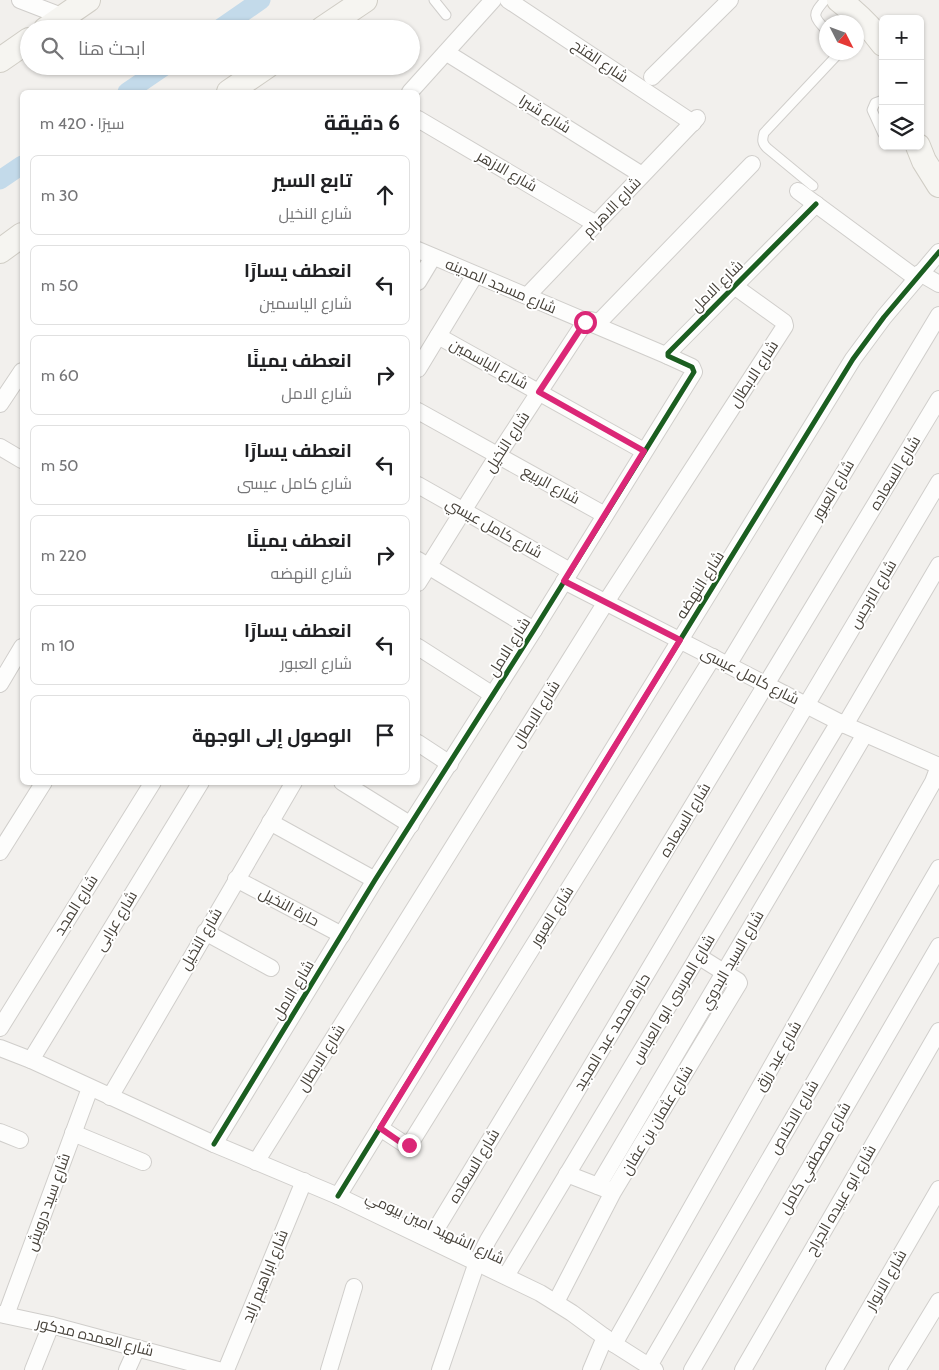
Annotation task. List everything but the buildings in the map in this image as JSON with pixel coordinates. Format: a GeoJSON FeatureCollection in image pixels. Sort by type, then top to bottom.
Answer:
{"type":"FeatureCollection","features":[{"type":"Feature","properties":{"kind":"main road"},"geometry":{"type":"LineString","coordinates":[[59,20],[88,0]]}},
{"type":"Feature","properties":{"kind":"main road"},"geometry":{"type":"LineString","coordinates":[[335,20],[365,0]]}},
{"type":"Feature","properties":{"kind":"main road"},"geometry":{"type":"LineString","coordinates":[[838,0],[858,15],[879,38]]}},
{"type":"Feature","properties":{"kind":"main road"},"geometry":{"type":"LineString","coordinates":[[242,87],[256,75]]}},
{"type":"Feature","properties":{"kind":"main road"},"geometry":{"type":"LineString","coordinates":[[920,150],[924,162],[939,185]]}},
{"type":"Feature","properties":{"kind":"main road"},"geometry":{"type":"LineString","coordinates":[[0,251],[20,236]]}},
{"type":"Feature","properties":{"kind":"street"},"geometry":{"type":"LineString","coordinates":[[20,0],[50,20]]}},
{"type":"Feature","properties":{"kind":"street"},"geometry":{"type":"LineString","coordinates":[[412,90],[493,0]]}},
{"type":"Feature","properties":{"kind":"street","name":"شارع الفتح"},"geometry":{"type":"LineString","coordinates":[[508,0],[695,120]]}},
{"type":"Feature","properties":{"kind":"street"},"geometry":{"type":"LineString","coordinates":[[652,77],[730,0]]}},
{"type":"Feature","properties":{"kind":"street","name":"شارع شبرا"},"geometry":{"type":"LineString","coordinates":[[447,53],[642,176]]}},
{"type":"Feature","properties":{"kind":"street","name":"شارع الازهر"},"geometry":{"type":"LineString","coordinates":[[420,120],[596,224]]}},
{"type":"Feature","properties":{"kind":"street","name":"شارع الاهرام"},"geometry":{"type":"LineString","coordinates":[[527,296],[695,120]]}},
{"type":"Feature","properties":{"kind":"street"},"geometry":{"type":"LineString","coordinates":[[585,322],[590,320],[598,322],[601,320],[752,164]]}},
{"type":"Feature","properties":{"kind":"street"},"geometry":{"type":"LineString","coordinates":[[806,189],[816,204],[918,276],[939,284]]}},
{"type":"Feature","properties":{"kind":"street","name":"شارع الامل"},"geometry":{"type":"LineString","coordinates":[[214,1144],[375,880],[534,630],[694,370],[691,366],[668,356],[668,353],[816,204]]}},
{"type":"Feature","properties":{"kind":"street","name":"شارع مسجد المدينه"},"geometry":{"type":"LineString","coordinates":[[420,251],[668,356]]}},
{"type":"Feature","properties":{"kind":"street","name":"شارع النهضه"},"geometry":{"type":"LineString","coordinates":[[338,1196],[853,359],[884,317],[939,252]]}},
{"type":"Feature","properties":{"kind":"street"},"geometry":{"type":"LineString","coordinates":[[420,279],[433,258]]}},
{"type":"Feature","properties":{"kind":"street"},"geometry":{"type":"LineString","coordinates":[[420,366],[475,275]]}},
{"type":"Feature","properties":{"kind":"street","name":"شارع الابطال"},"geometry":{"type":"LineString","coordinates":[[256,1162],[606,602],[786,326],[784,322],[734,286]]}},
{"type":"Feature","properties":{"kind":"street","name":"شارع العبور"},"geometry":{"type":"LineString","coordinates":[[380,1128],[406,1146],[410,1144],[721,661],[939,315]]}},
{"type":"Feature","properties":{"kind":"street","name":"شارع النخيل"},"geometry":{"type":"LineString","coordinates":[[420,576],[423,563],[463,510],[585,322]]}},
{"type":"Feature","properties":{"kind":"street","name":"شارع الياسمين"},"geometry":{"type":"LineString","coordinates":[[438,336],[644,451]]}},
{"type":"Feature","properties":{"kind":"street"},"geometry":{"type":"LineString","coordinates":[[0,404],[20,374]]}},
{"type":"Feature","properties":{"kind":"street","name":"شارع السعاده"},"geometry":{"type":"LineString","coordinates":[[430,1239],[939,400]]}},
{"type":"Feature","properties":{"kind":"street","name":"شارع الربيع"},"geometry":{"type":"LineString","coordinates":[[420,412],[605,515]]}},
{"type":"Feature","properties":{"kind":"street"},"geometry":{"type":"LineString","coordinates":[[0,446],[20,459]]}},
{"type":"Feature","properties":{"kind":"street","name":"شارع النرجس"},"geometry":{"type":"LineString","coordinates":[[806,705],[939,482]]}},
{"type":"Feature","properties":{"kind":"street","name":"شارع كامل عيسي"},"geometry":{"type":"LineString","coordinates":[[420,486],[463,510],[567,576]]}},
{"type":"Feature","properties":{"kind":"street"},"geometry":{"type":"LineString","coordinates":[[423,563],[534,630]]}},
{"type":"Feature","properties":{"kind":"street","name":"شارع المرسى ابو العباس"},"geometry":{"type":"LineString","coordinates":[[506,1276],[698,956],[939,565]]}},
{"type":"Feature","properties":{"kind":"street","name":"شارع كامل عيسى"},"geometry":{"type":"LineString","coordinates":[[567,576],[606,602],[842,724],[939,766]]}},
{"type":"Feature","properties":{"kind":"street"},"geometry":{"type":"LineString","coordinates":[[420,648],[493,695]]}},
{"type":"Feature","properties":{"kind":"street"},"geometry":{"type":"LineString","coordinates":[[0,684],[20,650]]}},
{"type":"Feature","properties":{"kind":"street","name":"حارة محمد عبد المجيد"},"geometry":{"type":"LineString","coordinates":[[440,1370],[477,1262],[498,1223],[806,705]]}},
{"type":"Feature","properties":{"kind":"street","name":"شارع السيد البدوي"},"geometry":{"type":"LineString","coordinates":[[724,973],[865,734]]}},
{"type":"Feature","properties":{"kind":"street"},"geometry":{"type":"LineString","coordinates":[[420,744],[450,764]]}},
{"type":"Feature","properties":{"kind":"street","name":"شارع عيد رزق"},"geometry":{"type":"LineString","coordinates":[[590,1370],[609,1341],[928,790],[939,766]]}},
{"type":"Feature","properties":{"kind":"street"},"geometry":{"type":"LineString","coordinates":[[0,852],[42,785]]}},
{"type":"Feature","properties":{"kind":"street","name":"شارع المجد"},"geometry":{"type":"LineString","coordinates":[[0,1028],[151,785]]}},
{"type":"Feature","properties":{"kind":"street","name":"شارع عرابى"},"geometry":{"type":"LineString","coordinates":[[31,1060],[199,785]]}},
{"type":"Feature","properties":{"kind":"street","name":"شارع النخيل"},"geometry":{"type":"LineString","coordinates":[[110,1097],[292,785]]}},
{"type":"Feature","properties":{"kind":"street"},"geometry":{"type":"LineString","coordinates":[[347,785],[411,825]]}},
{"type":"Feature","properties":{"kind":"street"},"geometry":{"type":"LineString","coordinates":[[270,822],[375,880]]}},
{"type":"Feature","properties":{"kind":"street","name":"شارع الاخلاص"},"geometry":{"type":"LineString","coordinates":[[652,1368],[939,868]]}},
{"type":"Feature","properties":{"kind":"street","name":"حارة النخيل"},"geometry":{"type":"LineString","coordinates":[[236,879],[342,935]]}},
{"type":"Feature","properties":{"kind":"street"},"geometry":{"type":"LineString","coordinates":[[205,932],[271,968]]}},
{"type":"Feature","properties":{"kind":"street","name":"شارع مصطفي كامل"},"geometry":{"type":"LineString","coordinates":[[692,1370],[939,946]]}},
{"type":"Feature","properties":{"kind":"street","name":"شارع عثمان بن عفان"},"geometry":{"type":"LineString","coordinates":[[556,1302],[606,1189],[739,984],[738,981],[698,956]]}},
{"type":"Feature","properties":{"kind":"street","name":"شارع ابو عبيده الجراح"},"geometry":{"type":"LineString","coordinates":[[743,1370],[939,1031]]}},
{"type":"Feature","properties":{"kind":"street","name":"شارع الشهيد امين بيومي"},"geometry":{"type":"LineString","coordinates":[[0,1048],[31,1060],[214,1144],[338,1196],[540,1292],[609,1341],[652,1368]]}},
{"type":"Feature","properties":{"kind":"street","name":"شارع سيد درويش"},"geometry":{"type":"LineString","coordinates":[[3,1315],[90,1088]]}},
{"type":"Feature","properties":{"kind":"street"},"geometry":{"type":"LineString","coordinates":[[0,1132],[20,1140]]}},
{"type":"Feature","properties":{"kind":"street"},"geometry":{"type":"LineString","coordinates":[[73,1133],[143,1162]]}},
{"type":"Feature","properties":{"kind":"street"},"geometry":{"type":"LineString","coordinates":[[567,1174],[606,1189]]}},
{"type":"Feature","properties":{"kind":"street","name":"شارع ابراهيم زايد"},"geometry":{"type":"LineString","coordinates":[[216,1369],[304,1181]]}},
{"type":"Feature","properties":{"kind":"street","name":"شارع الانوار"},"geometry":{"type":"LineString","coordinates":[[834,1370],[939,1190]]}},
{"type":"Feature","properties":{"kind":"street"},"geometry":{"type":"LineString","coordinates":[[329,1370],[354,1287]]}},
{"type":"Feature","properties":{"kind":"street"},"geometry":{"type":"LineString","coordinates":[[897,1370],[939,1301]]}},
{"type":"Feature","properties":{"kind":"street","name":"شارع العمده مدكور"},"geometry":{"type":"LineString","coordinates":[[3,1315],[51,1325],[216,1369]]}},
{"type":"Feature","properties":{"kind":"street"},"geometry":{"type":"LineString","coordinates":[[33,1370],[51,1325]]}},
{"type":"Feature","properties":{"kind":"street"},"geometry":{"type":"LineString","coordinates":[[128,1370],[136,1348]]}},
{"type":"Feature","properties":{"kind":"lane"},"geometry":{"type":"LineString","coordinates":[[434,0],[446,15]]}},
{"type":"Feature","properties":{"kind":"lane"},"geometry":{"type":"LineString","coordinates":[[819,23],[815,16],[816,10],[825,0]]}},
{"type":"Feature","properties":{"kind":"lane"},"geometry":{"type":"LineString","coordinates":[[806,189],[763,144],[762,138],[764,133],[832,60]]}},
{"type":"Feature","properties":{"kind":"lane"},"geometry":{"type":"LineString","coordinates":[[879,102],[875,103],[872,110],[879,125]]}},
{"type":"Feature","properties":{"kind":"waterway"},"geometry":{"type":"LineString","coordinates":[[232,20],[261,0]]}},
{"type":"Feature","properties":{"kind":"waterway"},"geometry":{"type":"LineString","coordinates":[[130,90],[152,75]]}},
{"type":"Feature","properties":{"kind":"waterway"},"geometry":{"type":"LineString","coordinates":[[0,180],[20,166]]}},
{"type":"Feature","properties":{"kind":"cycle path"},"geometry":{"type":"LineString","coordinates":[[214,1144],[375,880],[534,630],[694,372],[692,367],[668,356],[668,353],[816,204]]}},
{"type":"Feature","properties":{"kind":"cycle path"},"geometry":{"type":"LineString","coordinates":[[338,1196],[853,359],[884,317],[939,252]]}},
{"type":"Feature","properties":{"kind":"route"},"geometry":{"type":"LineString","coordinates":[[409,1145],[406,1146],[380,1128],[680,640],[564,581],[644,451],[539,392],[585,322]]}}]}
